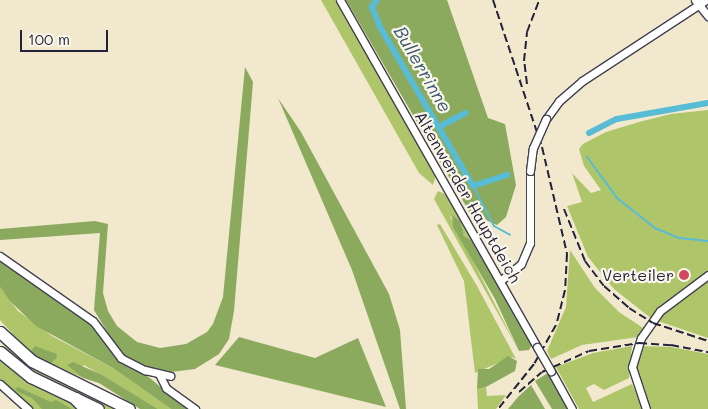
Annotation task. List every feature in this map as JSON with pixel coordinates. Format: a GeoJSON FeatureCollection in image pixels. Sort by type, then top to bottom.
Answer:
{"type":"FeatureCollection","features":[{"type":"Feature","properties":{"kind":"highway"},"geometry":{"type":"LineString","coordinates":[[76,399],[86,409]]}},
{"type":"Feature","properties":{"kind":"main road"},"geometry":{"type":"LineString","coordinates":[[0,332],[32,361],[129,409]]}},
{"type":"Feature","properties":{"kind":"main road"},"geometry":{"type":"LineString","coordinates":[[0,352],[31,377],[98,409]]}},
{"type":"Feature","properties":{"kind":"street","name":"Altenwerder Hauptdeich"},"geometry":{"type":"LineString","coordinates":[[340,0],[572,409]]}},
{"type":"Feature","properties":{"kind":"street"},"geometry":{"type":"LineString","coordinates":[[500,281],[518,268],[530,243],[530,171],[533,148],[546,120],[565,95],[582,81],[697,3],[706,0]]}},
{"type":"Feature","properties":{"kind":"street"},"geometry":{"type":"LineString","coordinates":[[697,3],[708,16]]}},
{"type":"Feature","properties":{"kind":"street"},"geometry":{"type":"LineString","coordinates":[[0,256],[93,321],[122,358],[159,374],[170,376]]}},
{"type":"Feature","properties":{"kind":"street"},"geometry":{"type":"LineString","coordinates":[[646,409],[632,367],[641,338],[656,315],[708,275]]}},
{"type":"Feature","properties":{"kind":"street"},"geometry":{"type":"LineString","coordinates":[[159,374],[166,388],[195,409]]}},
{"type":"Feature","properties":{"kind":"street"},"geometry":{"type":"LineString","coordinates":[[0,384],[28,409]]}},
{"type":"Feature","properties":{"kind":"green space"},"geometry":{"type":"Polygon","coordinates":[[[321,0],[336,0],[436,175],[433,185],[419,173],[321,0]]]}},
{"type":"Feature","properties":{"kind":"green space"},"geometry":{"type":"Polygon","coordinates":[[[346,0],[447,0],[488,118],[505,124],[516,185],[506,217],[497,225],[470,213],[346,0]]]}},
{"type":"Feature","properties":{"kind":"green space"},"geometry":{"type":"Polygon","coordinates":[[[245,67],[253,82],[234,311],[229,339],[219,354],[195,369],[171,372],[142,366],[126,357],[117,348],[94,310],[100,233],[0,240],[0,229],[95,221],[108,224],[103,293],[108,311],[117,326],[137,342],[160,348],[186,344],[207,332],[213,324],[223,297],[245,67]]]}},
{"type":"Feature","properties":{"kind":"green space"},"geometry":{"type":"Polygon","coordinates":[[[278,98],[301,132],[389,294],[400,330],[406,409],[400,409],[352,270],[278,98]]]}},
{"type":"Feature","properties":{"kind":"green space"},"geometry":{"type":"Polygon","coordinates":[[[708,110],[708,338],[652,319],[614,289],[588,257],[567,206],[582,202],[572,173],[591,193],[601,190],[584,166],[579,149],[583,144],[606,132],[639,122],[671,114],[708,110]]]}},
{"type":"Feature","properties":{"kind":"green space"},"geometry":{"type":"Polygon","coordinates":[[[438,191],[447,195],[474,242],[464,236],[459,221],[450,216],[519,351],[434,199],[438,191]]]}},
{"type":"Feature","properties":{"kind":"green space"},"geometry":{"type":"Polygon","coordinates":[[[452,215],[460,221],[464,236],[474,242],[532,345],[529,350],[519,351],[495,299],[453,227],[452,215]]]}},
{"type":"Feature","properties":{"kind":"green space"},"geometry":{"type":"Polygon","coordinates":[[[440,224],[477,286],[516,359],[512,357],[475,373],[464,281],[437,225],[440,224]]]}},
{"type":"Feature","properties":{"kind":"green space"},"geometry":{"type":"Polygon","coordinates":[[[570,250],[595,288],[619,312],[643,328],[638,337],[582,345],[551,359],[547,351],[566,307],[570,250]]]}},
{"type":"Feature","properties":{"kind":"green space"},"geometry":{"type":"Polygon","coordinates":[[[0,260],[88,322],[128,366],[145,374],[187,409],[171,409],[113,368],[36,326],[10,301],[0,287],[0,260]]]}},
{"type":"Feature","properties":{"kind":"green space"},"geometry":{"type":"Polygon","coordinates":[[[0,287],[18,311],[52,336],[113,368],[171,409],[158,409],[84,365],[75,371],[83,378],[50,364],[56,359],[30,353],[0,320],[0,287]]]}},
{"type":"Feature","properties":{"kind":"green space"},"geometry":{"type":"Polygon","coordinates":[[[239,337],[315,358],[358,338],[386,407],[215,365],[239,337]]]}},
{"type":"Feature","properties":{"kind":"green space"},"geometry":{"type":"Polygon","coordinates":[[[0,341],[31,368],[121,409],[106,409],[40,377],[17,361],[0,341]]]}},
{"type":"Feature","properties":{"kind":"green space"},"geometry":{"type":"Polygon","coordinates":[[[35,346],[57,354],[56,359],[50,364],[30,353],[35,346]]]}},
{"type":"Feature","properties":{"kind":"green space"},"geometry":{"type":"Polygon","coordinates":[[[632,346],[629,378],[604,390],[594,384],[586,388],[593,402],[632,384],[643,409],[579,409],[556,367],[593,353],[632,346]]]}},
{"type":"Feature","properties":{"kind":"green space"},"geometry":{"type":"Polygon","coordinates":[[[641,346],[671,347],[708,354],[708,409],[649,409],[635,375],[641,346]]]}},
{"type":"Feature","properties":{"kind":"green space"},"geometry":{"type":"Polygon","coordinates":[[[508,356],[517,361],[515,371],[486,387],[477,389],[478,369],[489,369],[508,356]]]}},
{"type":"Feature","properties":{"kind":"green space"},"geometry":{"type":"Polygon","coordinates":[[[0,359],[26,380],[83,409],[33,409],[0,379],[0,359]]]}},
{"type":"Feature","properties":{"kind":"green space"},"geometry":{"type":"Polygon","coordinates":[[[73,362],[102,375],[158,409],[140,409],[99,383],[83,378],[67,365],[73,362]]]}},
{"type":"Feature","properties":{"kind":"green space"},"geometry":{"type":"Polygon","coordinates":[[[548,373],[568,409],[552,409],[535,381],[548,373]]]}},
{"type":"Feature","properties":{"kind":"green space"},"geometry":{"type":"Polygon","coordinates":[[[531,385],[545,409],[508,409],[518,397],[531,385]]]}},
{"type":"Feature","properties":{"kind":"green space"},"geometry":{"type":"Polygon","coordinates":[[[18,387],[51,402],[56,400],[72,409],[42,409],[32,398],[18,392],[15,389],[18,387]]]}},
{"type":"Feature","properties":{"kind":"green space"},"geometry":{"type":"Polygon","coordinates":[[[486,387],[487,396],[506,395],[496,409],[478,409],[477,389],[486,387]]]}},
{"type":"Feature","properties":{"kind":"waterway","name":"Bullerrinne"},"geometry":{"type":"LineString","coordinates":[[377,0],[372,7],[380,27],[473,186],[507,175]]}},
{"type":"Feature","properties":{"kind":"waterway"},"geometry":{"type":"LineString","coordinates":[[589,133],[617,119],[708,103]]}},
{"type":"Feature","properties":{"kind":"waterway","name":"Bullerrinne"},"geometry":{"type":"LineString","coordinates":[[439,127],[465,113]]}},
{"type":"Feature","properties":{"kind":"waterway"},"geometry":{"type":"LineString","coordinates":[[587,157],[617,198],[655,228],[679,238],[708,241]]}},
{"type":"Feature","properties":{"kind":"waterway"},"geometry":{"type":"LineString","coordinates":[[473,186],[494,226],[510,235]]}},
{"type":"Feature","properties":{"kind":"railway"},"geometry":{"type":"LineString","coordinates":[[493,0],[542,147],[567,254],[565,290],[556,325],[534,364],[498,409]]}},
{"type":"Feature","properties":{"kind":"railway"},"geometry":{"type":"LineString","coordinates":[[527,84],[524,61],[527,32],[539,0]]}},
{"type":"Feature","properties":{"kind":"railway"},"geometry":{"type":"LineString","coordinates":[[564,209],[585,261],[604,286],[629,308],[653,323],[708,341]]}},
{"type":"Feature","properties":{"kind":"railway"},"geometry":{"type":"LineString","coordinates":[[519,392],[542,372],[589,351],[639,343],[671,345],[708,352]]}},
{"type":"Feature","properties":{"kind":"place","name":"Verteiler"},"geometry":{"type":"Point","coordinates":[684,275]}}]}
